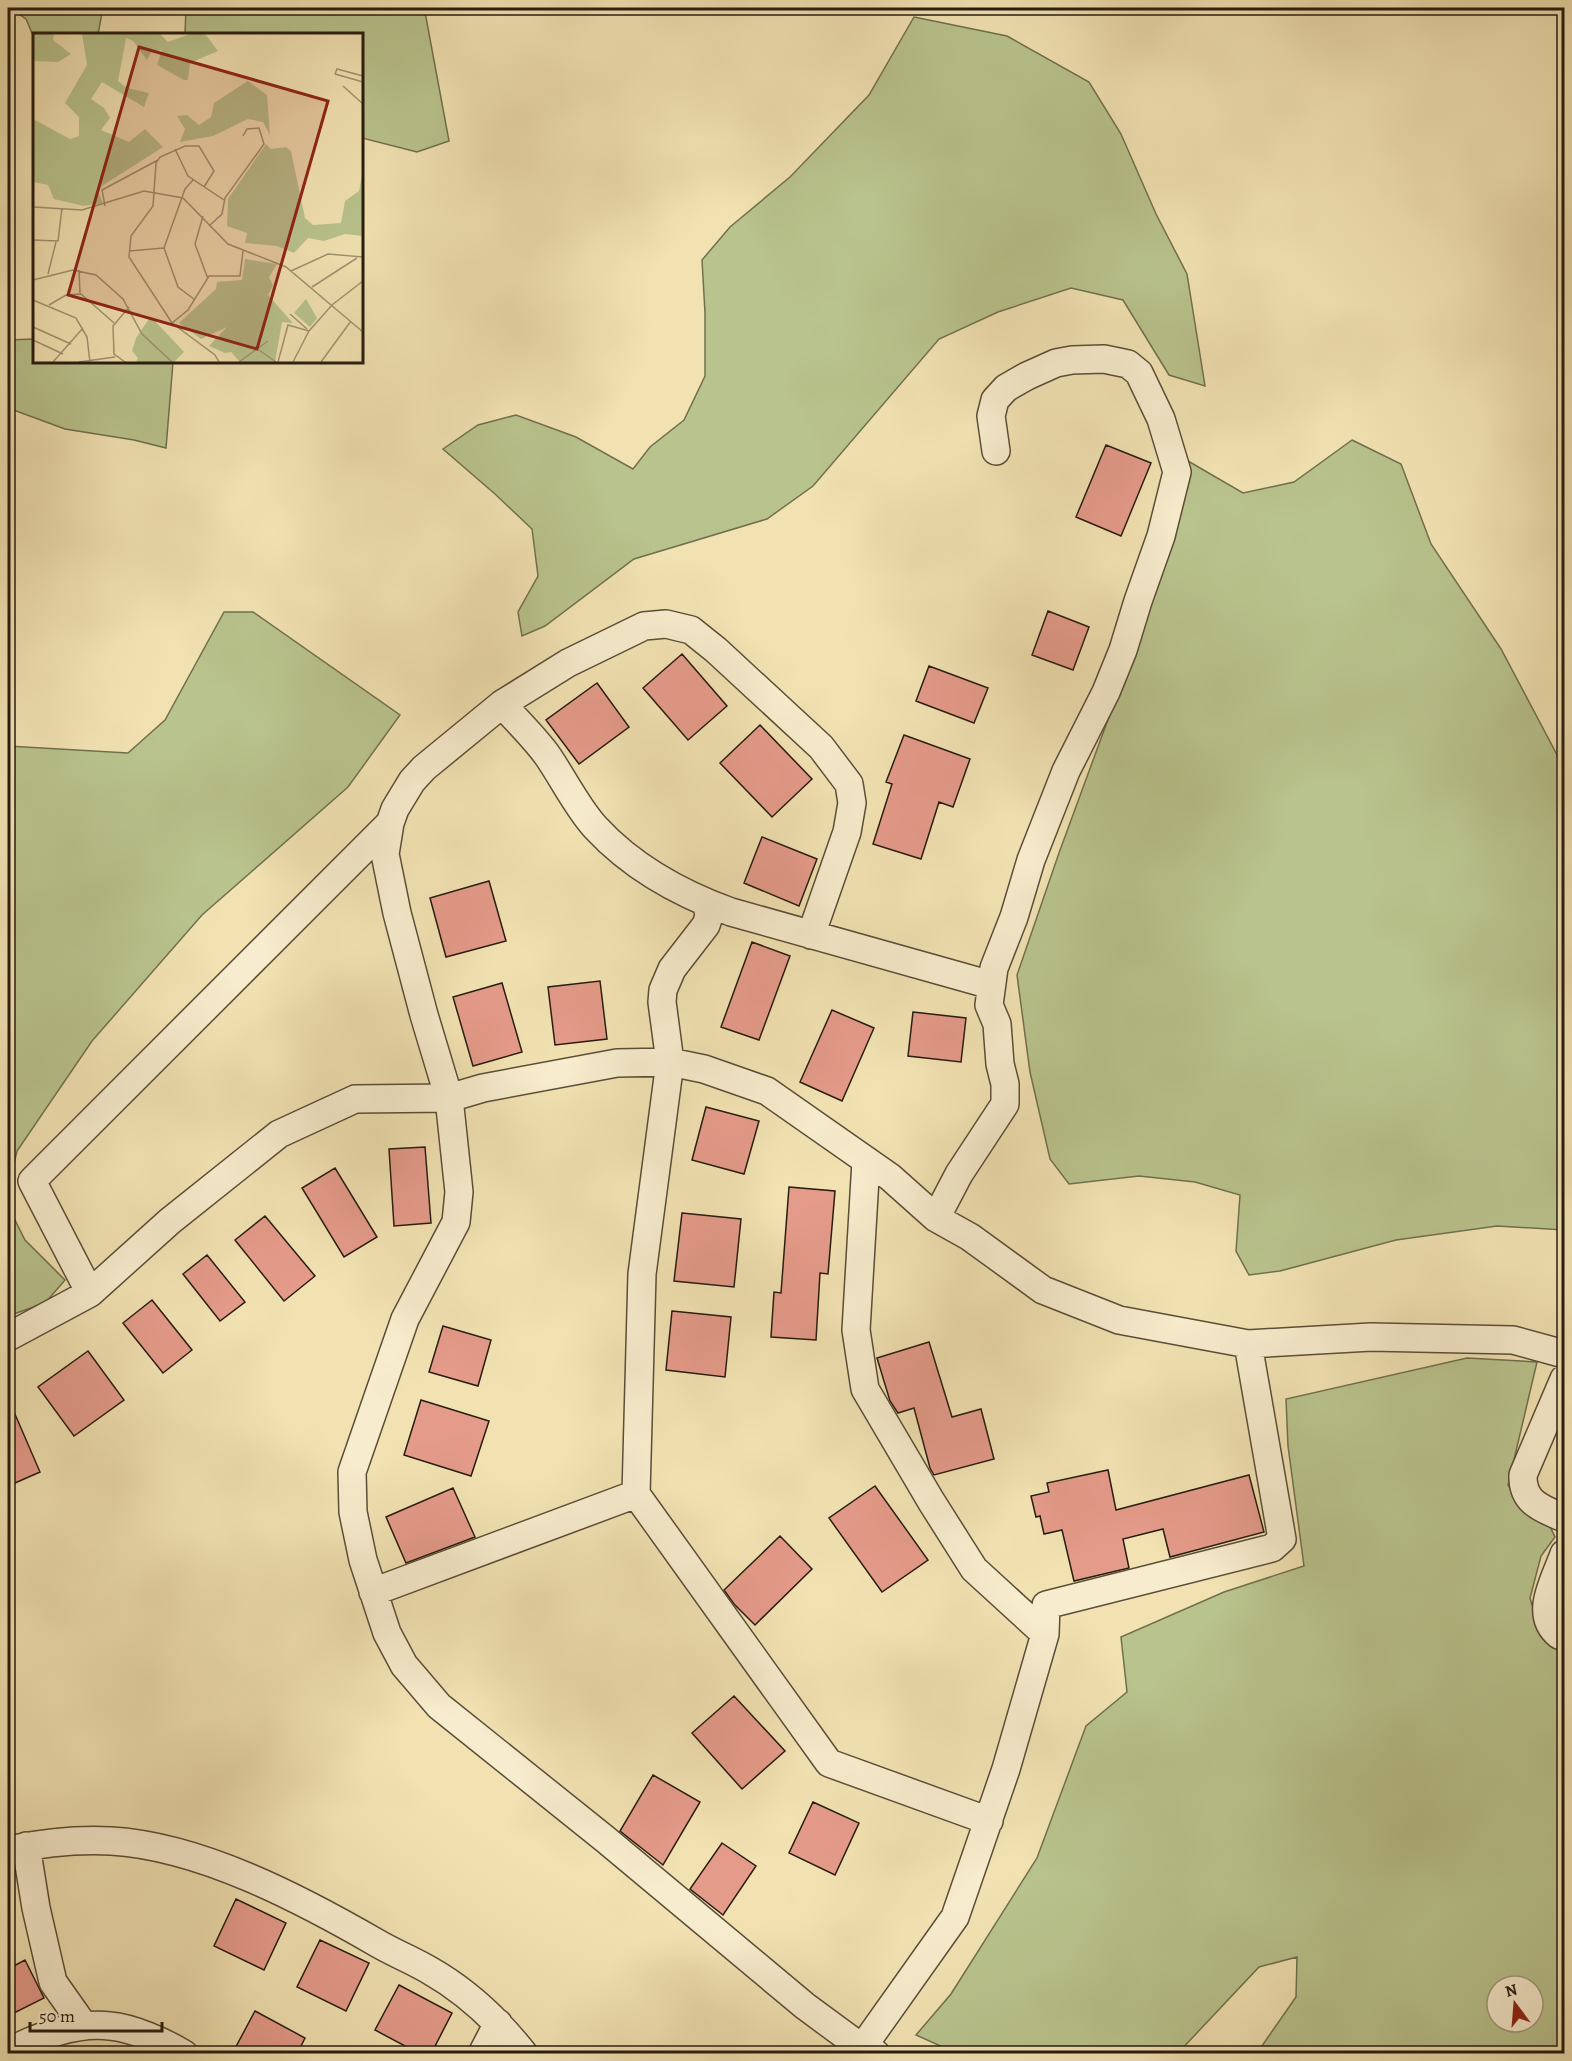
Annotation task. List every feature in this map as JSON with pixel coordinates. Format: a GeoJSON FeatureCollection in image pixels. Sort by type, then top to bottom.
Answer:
{"type":"FeatureCollection","features":[{"type":"Feature","properties":{"kind":"street"},"geometry":{"type":"LineString","coordinates":[[936,1218],[958,1174],[1005,1104],[1005,1084],[1000,1064],[997,1024],[989,1005],[994,968],[1014,917],[1031,860],[1066,771],[1106,692],[1123,650],[1137,601],[1161,536],[1177,472],[1161,419],[1139,373],[1128,364],[1104,359],[1056,363],[1006,388],[996,400],[991,416],[996,451]]}},
{"type":"Feature","properties":{"kind":"street"},"geometry":{"type":"LineString","coordinates":[[811,935],[847,832],[852,803],[849,784],[821,747],[716,650],[691,630],[666,624],[644,626],[568,663],[502,704],[424,768],[402,795],[390,823],[385,854],[397,913],[449,1098],[459,1192],[456,1222],[405,1319],[352,1472],[353,1512],[363,1560],[387,1633],[404,1665],[439,1706],[605,1839],[805,2006],[869,2051],[955,1917],[1006,1769],[1045,1634],[1046,1605],[1272,1548],[1282,1539],[1248,1344]]}},
{"type":"Feature","properties":{"kind":"street"},"geometry":{"type":"LineString","coordinates":[[502,704],[546,754],[594,827],[638,865],[662,880],[731,912],[991,985]]}},
{"type":"Feature","properties":{"kind":"street"},"geometry":{"type":"LineString","coordinates":[[90,1293],[32,1181],[390,823]]}},
{"type":"Feature","properties":{"kind":"street"},"geometry":{"type":"LineString","coordinates":[[708,903],[709,916],[706,925],[672,969],[663,990],[662,1002],[670,1062],[642,1274],[636,1494],[829,1763],[988,1821]]}},
{"type":"Feature","properties":{"kind":"street"},"geometry":{"type":"LineString","coordinates":[[8,1336],[90,1293],[170,1221],[279,1134],[355,1099],[449,1098],[483,1088],[617,1063],[670,1062],[704,1069],[767,1091],[890,1177],[936,1218],[970,1237],[1043,1290],[1119,1320],[1248,1344],[1371,1337],[1513,1340],[1564,1354]]}},
{"type":"Feature","properties":{"kind":"street"},"geometry":{"type":"LineString","coordinates":[[866,1161],[856,1330],[865,1389],[974,1569],[1045,1634]]}},
{"type":"Feature","properties":{"kind":"street"},"geometry":{"type":"LineString","coordinates":[[1564,1379],[1523,1475],[1527,1495],[1536,1506],[1564,1518]]}},
{"type":"Feature","properties":{"kind":"street"},"geometry":{"type":"LineString","coordinates":[[373,1592],[636,1494]]}},
{"type":"Feature","properties":{"kind":"street"},"geometry":{"type":"LineString","coordinates":[[1560,1635],[1548,1621],[1546,1605],[1564,1554]]}},
{"type":"Feature","properties":{"kind":"street"},"geometry":{"type":"LineString","coordinates":[[84,2026],[53,1982],[36,1908],[17,1848],[84,1840],[142,1845],[171,1851],[236,1873],[310,1906],[431,1971],[456,1987],[498,2023],[524,2054]]}},
{"type":"Feature","properties":{"kind":"street"},"geometry":{"type":"LineString","coordinates":[[482,2054],[498,2023]]}},
{"type":"Feature","properties":{"kind":"street"},"geometry":{"type":"LineString","coordinates":[[8,2052],[30,2042],[84,2026],[110,2026],[123,2028],[184,2054]]}},
{"type":"Feature","properties":{"kind":"green space"},"geometry":{"type":"Polygon","coordinates":[[[10,8],[103,8],[98,33],[33,33],[33,36],[26,19],[10,8]]]}},
{"type":"Feature","properties":{"kind":"green space"},"geometry":{"type":"Polygon","coordinates":[[[186,8],[430,8],[425,12],[449,141],[417,152],[363,138],[363,33],[185,33],[186,8]]]}},
{"type":"Feature","properties":{"kind":"green space"},"geometry":{"type":"Polygon","coordinates":[[[914,17],[1007,36],[1089,82],[1121,134],[1156,214],[1187,274],[1205,386],[1169,375],[1123,300],[1071,288],[998,312],[939,339],[813,486],[767,519],[634,559],[545,626],[522,636],[518,612],[538,576],[532,529],[443,449],[478,425],[516,415],[576,437],[633,469],[650,447],[684,420],[705,376],[702,260],[730,227],[790,177],[869,95],[914,17]]]}},
{"type":"Feature","properties":{"kind":"green space"},"geometry":{"type":"Polygon","coordinates":[[[33,339],[33,363],[173,363],[166,448],[134,440],[65,429],[8,408],[8,340],[33,339]]]}},
{"type":"Feature","properties":{"kind":"green space"},"geometry":{"type":"Polygon","coordinates":[[[1352,440],[1401,464],[1431,544],[1501,649],[1564,768],[1564,1230],[1497,1226],[1396,1240],[1280,1271],[1249,1275],[1236,1251],[1240,1195],[1195,1182],[1139,1176],[1069,1184],[1050,1159],[1030,1072],[1017,975],[1157,586],[1188,461],[1243,493],[1294,482],[1352,440]]]}},
{"type":"Feature","properties":{"kind":"green space"},"geometry":{"type":"Polygon","coordinates":[[[224,612],[253,612],[400,715],[348,787],[202,915],[92,1041],[17,1151],[8,1189],[8,746],[128,753],[165,720],[224,612]]]}},
{"type":"Feature","properties":{"kind":"green space"},"geometry":{"type":"Polygon","coordinates":[[[8,1206],[25,1240],[65,1280],[45,1303],[8,1316],[8,1206]]]}},
{"type":"Feature","properties":{"kind":"green space"},"geometry":{"type":"Polygon","coordinates":[[[1467,1358],[1537,1362],[1508,1485],[1519,1504],[1546,1518],[1555,1537],[1541,1556],[1530,1598],[1538,1626],[1564,1648],[1564,2053],[1257,2053],[1296,1997],[1297,1957],[1259,1967],[1178,2053],[956,2053],[916,2035],[951,1994],[1037,1858],[1086,1726],[1127,1692],[1121,1637],[1224,1592],[1304,1566],[1288,1446],[1286,1399],[1467,1358]]]}},
{"type":"Feature","properties":{"kind":"building"},"geometry":{"type":"Polygon","coordinates":[[[1106,445],[1151,463],[1121,536],[1076,517],[1106,445]]]}},
{"type":"Feature","properties":{"kind":"building"},"geometry":{"type":"Polygon","coordinates":[[[1048,611],[1089,627],[1073,670],[1032,655],[1048,611]]]}},
{"type":"Feature","properties":{"kind":"building"},"geometry":{"type":"Polygon","coordinates":[[[682,654],[727,706],[688,740],[643,688],[682,654]]]}},
{"type":"Feature","properties":{"kind":"building"},"geometry":{"type":"Polygon","coordinates":[[[929,666],[988,688],[974,723],[916,701],[929,666]]]}},
{"type":"Feature","properties":{"kind":"building"},"geometry":{"type":"Polygon","coordinates":[[[597,683],[629,727],[579,764],[546,720],[597,683]]]}},
{"type":"Feature","properties":{"kind":"building"},"geometry":{"type":"Polygon","coordinates":[[[760,725],[812,779],[772,817],[720,763],[760,725]]]}},
{"type":"Feature","properties":{"kind":"building"},"geometry":{"type":"Polygon","coordinates":[[[904,735],[970,759],[953,807],[939,802],[921,859],[873,844],[892,784],[886,782],[904,735]]]}},
{"type":"Feature","properties":{"kind":"building"},"geometry":{"type":"Polygon","coordinates":[[[762,837],[817,859],[799,906],[744,883],[762,837]]]}},
{"type":"Feature","properties":{"kind":"building"},"geometry":{"type":"Polygon","coordinates":[[[489,881],[506,941],[446,957],[430,898],[489,881]]]}},
{"type":"Feature","properties":{"kind":"building"},"geometry":{"type":"Polygon","coordinates":[[[752,942],[790,956],[759,1040],[721,1027],[752,942]]]}},
{"type":"Feature","properties":{"kind":"building"},"geometry":{"type":"Polygon","coordinates":[[[600,981],[607,1039],[555,1045],[548,987],[600,981]]]}},
{"type":"Feature","properties":{"kind":"building"},"geometry":{"type":"Polygon","coordinates":[[[502,983],[522,1052],[473,1066],[453,997],[502,983]]]}},
{"type":"Feature","properties":{"kind":"building"},"geometry":{"type":"Polygon","coordinates":[[[832,1010],[874,1028],[842,1101],[800,1082],[832,1010]]]}},
{"type":"Feature","properties":{"kind":"building"},"geometry":{"type":"Polygon","coordinates":[[[913,1012],[966,1018],[961,1062],[908,1056],[913,1012]]]}},
{"type":"Feature","properties":{"kind":"building"},"geometry":{"type":"Polygon","coordinates":[[[706,1107],[759,1121],[744,1174],[692,1160],[706,1107]]]}},
{"type":"Feature","properties":{"kind":"building"},"geometry":{"type":"Polygon","coordinates":[[[425,1147],[431,1223],[394,1226],[389,1149],[425,1147]]]}},
{"type":"Feature","properties":{"kind":"building"},"geometry":{"type":"Polygon","coordinates":[[[335,1168],[377,1237],[344,1257],[302,1188],[335,1168]]]}},
{"type":"Feature","properties":{"kind":"building"},"geometry":{"type":"Polygon","coordinates":[[[789,1187],[835,1191],[828,1274],[820,1273],[816,1340],[771,1337],[774,1292],[781,1293],[789,1187]]]}},
{"type":"Feature","properties":{"kind":"building"},"geometry":{"type":"Polygon","coordinates":[[[682,1213],[741,1219],[734,1287],[674,1281],[682,1213]]]}},
{"type":"Feature","properties":{"kind":"building"},"geometry":{"type":"Polygon","coordinates":[[[265,1216],[315,1276],[284,1301],[235,1240],[265,1216]]]}},
{"type":"Feature","properties":{"kind":"building"},"geometry":{"type":"Polygon","coordinates":[[[207,1255],[245,1302],[220,1321],[183,1274],[207,1255]]]}},
{"type":"Feature","properties":{"kind":"building"},"geometry":{"type":"Polygon","coordinates":[[[152,1300],[192,1350],[163,1373],[123,1323],[152,1300]]]}},
{"type":"Feature","properties":{"kind":"building"},"geometry":{"type":"Polygon","coordinates":[[[672,1311],[731,1317],[725,1377],[666,1370],[672,1311]]]}},
{"type":"Feature","properties":{"kind":"building"},"geometry":{"type":"Polygon","coordinates":[[[443,1326],[491,1340],[478,1386],[429,1372],[443,1326]]]}},
{"type":"Feature","properties":{"kind":"building"},"geometry":{"type":"Polygon","coordinates":[[[929,1342],[952,1417],[981,1409],[994,1459],[934,1475],[930,1468],[914,1408],[898,1413],[890,1401],[877,1358],[929,1342]]]}},
{"type":"Feature","properties":{"kind":"building"},"geometry":{"type":"Polygon","coordinates":[[[88,1351],[124,1400],[74,1436],[38,1387],[88,1351]]]}},
{"type":"Feature","properties":{"kind":"building"},"geometry":{"type":"Polygon","coordinates":[[[8,1398],[40,1472],[8,1486],[8,1398]]]}},
{"type":"Feature","properties":{"kind":"building"},"geometry":{"type":"Polygon","coordinates":[[[421,1400],[489,1421],[471,1476],[404,1455],[421,1400]]]}},
{"type":"Feature","properties":{"kind":"building"},"geometry":{"type":"Polygon","coordinates":[[[1108,1470],[1116,1510],[1249,1475],[1264,1532],[1170,1557],[1163,1529],[1123,1539],[1129,1568],[1074,1581],[1062,1530],[1044,1534],[1040,1516],[1036,1517],[1031,1496],[1049,1492],[1047,1483],[1108,1470]]]}},
{"type":"Feature","properties":{"kind":"building"},"geometry":{"type":"Polygon","coordinates":[[[875,1486],[928,1560],[882,1592],[829,1518],[875,1486]]]}},
{"type":"Feature","properties":{"kind":"building"},"geometry":{"type":"Polygon","coordinates":[[[453,1488],[475,1537],[406,1563],[386,1517],[453,1488]]]}},
{"type":"Feature","properties":{"kind":"building"},"geometry":{"type":"Polygon","coordinates":[[[780,1536],[812,1569],[755,1625],[724,1590],[780,1536]]]}},
{"type":"Feature","properties":{"kind":"building"},"geometry":{"type":"Polygon","coordinates":[[[734,1696],[785,1751],[742,1789],[692,1733],[734,1696]]]}},
{"type":"Feature","properties":{"kind":"building"},"geometry":{"type":"Polygon","coordinates":[[[653,1775],[700,1802],[663,1865],[620,1831],[653,1775]]]}},
{"type":"Feature","properties":{"kind":"building"},"geometry":{"type":"Polygon","coordinates":[[[813,1802],[859,1823],[835,1875],[789,1853],[813,1802]]]}},
{"type":"Feature","properties":{"kind":"building"},"geometry":{"type":"Polygon","coordinates":[[[722,1843],[756,1866],[723,1915],[690,1889],[722,1843]]]}},
{"type":"Feature","properties":{"kind":"building"},"geometry":{"type":"Polygon","coordinates":[[[236,1899],[286,1923],[264,1970],[214,1946],[236,1899]]]}},
{"type":"Feature","properties":{"kind":"building"},"geometry":{"type":"Polygon","coordinates":[[[320,1940],[369,1963],[346,2011],[297,1987],[320,1940]]]}},
{"type":"Feature","properties":{"kind":"building"},"geometry":{"type":"Polygon","coordinates":[[[25,1960],[44,1998],[8,2016],[8,1969],[25,1960]]]}},
{"type":"Feature","properties":{"kind":"building"},"geometry":{"type":"Polygon","coordinates":[[[399,1985],[452,2013],[431,2054],[420,2054],[375,2030],[399,1985]]]}},
{"type":"Feature","properties":{"kind":"building"},"geometry":{"type":"Polygon","coordinates":[[[255,2011],[305,2038],[297,2054],[232,2054],[255,2011]]]}}]}
